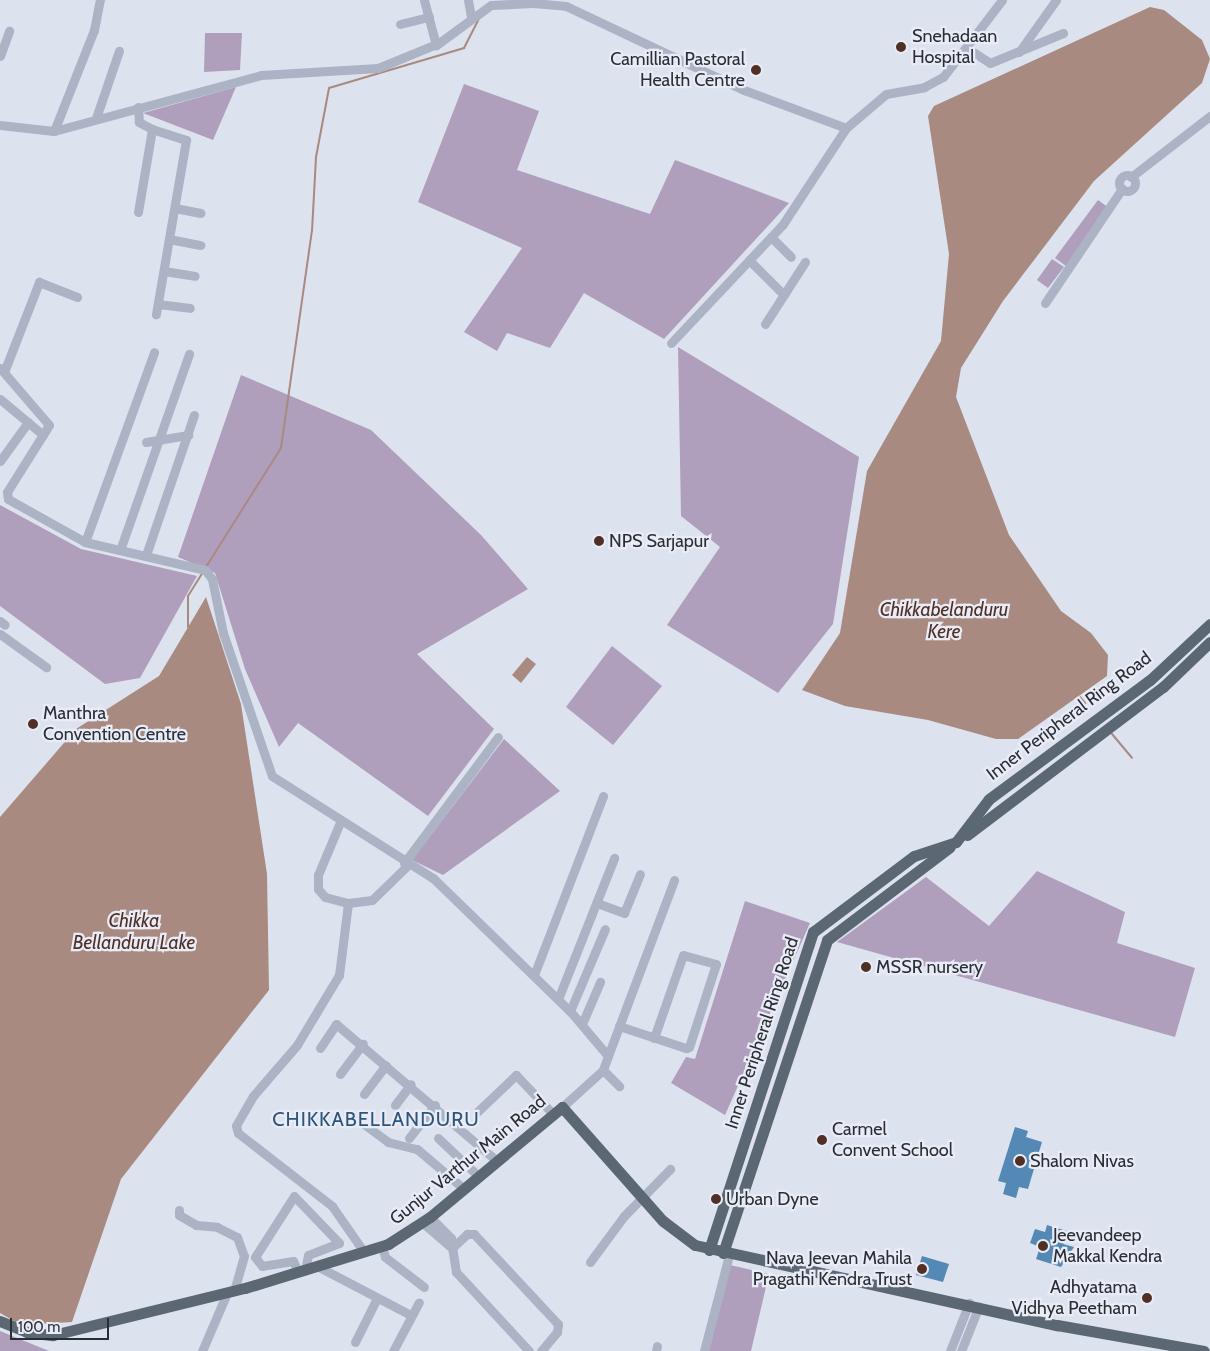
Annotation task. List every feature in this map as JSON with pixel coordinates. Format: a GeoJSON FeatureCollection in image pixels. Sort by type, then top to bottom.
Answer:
{"type":"FeatureCollection","features":[{"type":"Feature","properties":{"kind":"main road","name":"Inner Peripheral Ring Road"},"geometry":{"type":"LineString","coordinates":[[709,1250],[814,932],[914,856],[956,842],[989,799],[1108,713],[1210,624]]}},
{"type":"Feature","properties":{"kind":"main road","name":"Inner Peripheral Ring Road"},"geometry":{"type":"LineString","coordinates":[[726,1254],[827,940],[1116,723],[1210,642]]}},
{"type":"Feature","properties":{"kind":"main road","name":"Gunjur Varthur Main Road"},"geometry":{"type":"LineString","coordinates":[[0,1321],[27,1332],[53,1335],[100,1321],[230,1292],[319,1267],[382,1246],[426,1220],[462,1188],[558,1111],[643,1197],[673,1231],[709,1250],[1204,1351]]}},
{"type":"Feature","properties":{"kind":"street"},"geometry":{"type":"LineString","coordinates":[[54,131],[94,30],[100,0]]}},
{"type":"Feature","properties":{"kind":"street"},"geometry":{"type":"LineString","coordinates":[[424,0],[436,45]]}},
{"type":"Feature","properties":{"kind":"street"},"geometry":{"type":"LineString","coordinates":[[468,0],[471,18]]}},
{"type":"Feature","properties":{"kind":"street"},"geometry":{"type":"LineString","coordinates":[[671,343],[771,237],[846,128],[886,94],[924,87],[943,77],[1002,0]]}},
{"type":"Feature","properties":{"kind":"street"},"geometry":{"type":"LineString","coordinates":[[1019,52],[1056,0]]}},
{"type":"Feature","properties":{"kind":"street"},"geometry":{"type":"LineString","coordinates":[[0,126],[54,131],[96,118],[261,75],[378,68],[436,45],[484,10],[566,6],[744,90],[846,128]]}},
{"type":"Feature","properties":{"kind":"street"},"geometry":{"type":"LineString","coordinates":[[400,24],[429,17]]}},
{"type":"Feature","properties":{"kind":"street"},"geometry":{"type":"LineString","coordinates":[[0,56],[9,31]]}},
{"type":"Feature","properties":{"kind":"street"},"geometry":{"type":"LineString","coordinates":[[967,48],[990,63],[1063,33]]}},
{"type":"Feature","properties":{"kind":"street"},"geometry":{"type":"LineString","coordinates":[[96,118],[118,51]]}},
{"type":"Feature","properties":{"kind":"street"},"geometry":{"type":"LineString","coordinates":[[138,107],[139,122],[152,129],[186,140],[156,314]]}},
{"type":"Feature","properties":{"kind":"street"},"geometry":{"type":"LineString","coordinates":[[1045,303],[1122,189],[1119,180],[1131,177],[1210,116]]}},
{"type":"Feature","properties":{"kind":"street"},"geometry":{"type":"LineString","coordinates":[[138,212],[152,129]]}},
{"type":"Feature","properties":{"kind":"street"},"geometry":{"type":"LineString","coordinates":[[175,208],[201,213]]}},
{"type":"Feature","properties":{"kind":"street"},"geometry":{"type":"LineString","coordinates":[[771,237],[791,257]]}},
{"type":"Feature","properties":{"kind":"street"},"geometry":{"type":"LineString","coordinates":[[169,239],[200,245]]}},
{"type":"Feature","properties":{"kind":"street"},"geometry":{"type":"LineString","coordinates":[[749,260],[784,295]]}},
{"type":"Feature","properties":{"kind":"street"},"geometry":{"type":"LineString","coordinates":[[765,324],[805,262]]}},
{"type":"Feature","properties":{"kind":"street"},"geometry":{"type":"LineString","coordinates":[[164,271],[195,276]]}},
{"type":"Feature","properties":{"kind":"street"},"geometry":{"type":"LineString","coordinates":[[78,297],[39,282],[2,370],[48,420],[43,434],[7,492],[8,499],[85,542],[195,566],[212,579],[223,632],[272,776],[342,820],[406,864],[433,878],[570,1011],[608,1056]]}},
{"type":"Feature","properties":{"kind":"street"},"geometry":{"type":"LineString","coordinates":[[158,304],[190,308]]}},
{"type":"Feature","properties":{"kind":"street"},"geometry":{"type":"LineString","coordinates":[[85,542],[154,352]]}},
{"type":"Feature","properties":{"kind":"street"},"geometry":{"type":"LineString","coordinates":[[120,550],[189,354]]}},
{"type":"Feature","properties":{"kind":"street"},"geometry":{"type":"LineString","coordinates":[[0,399],[43,434]]}},
{"type":"Feature","properties":{"kind":"street"},"geometry":{"type":"LineString","coordinates":[[146,556],[194,415]]}},
{"type":"Feature","properties":{"kind":"street"},"geometry":{"type":"LineString","coordinates":[[0,461],[28,422]]}},
{"type":"Feature","properties":{"kind":"street"},"geometry":{"type":"LineString","coordinates":[[146,442],[188,435]]}},
{"type":"Feature","properties":{"kind":"street"},"geometry":{"type":"LineString","coordinates":[[0,634],[46,667]]}},
{"type":"Feature","properties":{"kind":"street"},"geometry":{"type":"LineString","coordinates":[[342,820],[318,875],[318,889],[325,897],[348,903],[381,896],[498,737]]}},
{"type":"Feature","properties":{"kind":"street"},"geometry":{"type":"LineString","coordinates":[[534,975],[603,796]]}},
{"type":"Feature","properties":{"kind":"street"},"geometry":{"type":"LineString","coordinates":[[558,999],[614,858]]}},
{"type":"Feature","properties":{"kind":"street"},"geometry":{"type":"LineString","coordinates":[[597,903],[624,913],[640,874]]}},
{"type":"Feature","properties":{"kind":"street"},"geometry":{"type":"LineString","coordinates":[[477,1112],[516,1075],[558,1111],[603,1070],[674,880]]}},
{"type":"Feature","properties":{"kind":"street"},"geometry":{"type":"LineString","coordinates":[[348,903],[339,976],[297,1045],[253,1096],[236,1126],[238,1133],[332,1206],[364,1252]]}},
{"type":"Feature","properties":{"kind":"street"},"geometry":{"type":"LineString","coordinates":[[570,1011],[605,929]]}},
{"type":"Feature","properties":{"kind":"street"},"geometry":{"type":"LineString","coordinates":[[619,1026],[654,1038],[686,1048],[692,1045],[716,964],[684,955],[654,1038]]}},
{"type":"Feature","properties":{"kind":"street"},"geometry":{"type":"LineString","coordinates":[[582,1024],[600,982]]}},
{"type":"Feature","properties":{"kind":"street"},"geometry":{"type":"LineString","coordinates":[[320,1048],[336,1024],[436,1105],[496,1160]]}},
{"type":"Feature","properties":{"kind":"street"},"geometry":{"type":"LineString","coordinates":[[340,1074],[363,1044]]}},
{"type":"Feature","properties":{"kind":"street"},"geometry":{"type":"LineString","coordinates":[[364,1094],[386,1065]]}},
{"type":"Feature","properties":{"kind":"street"},"geometry":{"type":"LineString","coordinates":[[603,1070],[618,1086]]}},
{"type":"Feature","properties":{"kind":"street"},"geometry":{"type":"LineString","coordinates":[[395,1105],[411,1084]]}},
{"type":"Feature","properties":{"kind":"street"},"geometry":{"type":"LineString","coordinates":[[409,1138],[436,1105]]}},
{"type":"Feature","properties":{"kind":"street"},"geometry":{"type":"LineString","coordinates":[[354,1116],[388,1142],[417,1149],[462,1188]]}},
{"type":"Feature","properties":{"kind":"street"},"geometry":{"type":"LineString","coordinates":[[438,1138],[478,1176]]}},
{"type":"Feature","properties":{"kind":"street"},"geometry":{"type":"LineString","coordinates":[[590,1262],[643,1197],[670,1170]]}},
{"type":"Feature","properties":{"kind":"street"},"geometry":{"type":"LineString","coordinates":[[294,1196],[339,1243],[308,1255],[302,1271],[293,1261],[262,1266],[255,1257],[294,1196]]}},
{"type":"Feature","properties":{"kind":"street"},"geometry":{"type":"LineString","coordinates":[[179,1210],[179,1215],[196,1225],[217,1227],[238,1237],[244,1256],[230,1292],[202,1351]]}},
{"type":"Feature","properties":{"kind":"street"},"geometry":{"type":"LineString","coordinates":[[426,1220],[450,1238],[456,1272],[529,1351]]}},
{"type":"Feature","properties":{"kind":"street"},"geometry":{"type":"LineString","coordinates":[[450,1245],[467,1234],[474,1234],[558,1324],[557,1332],[541,1351]]}},
{"type":"Feature","properties":{"kind":"street"},"geometry":{"type":"LineString","coordinates":[[382,1246],[384,1256],[424,1287]]}},
{"type":"Feature","properties":{"kind":"street"},"geometry":{"type":"LineString","coordinates":[[704,1351],[726,1254]]}},
{"type":"Feature","properties":{"kind":"street"},"geometry":{"type":"LineString","coordinates":[[319,1267],[411,1315]]}},
{"type":"Feature","properties":{"kind":"street"},"geometry":{"type":"LineString","coordinates":[[354,1342],[377,1298]]}},
{"type":"Feature","properties":{"kind":"street"},"geometry":{"type":"LineString","coordinates":[[393,1351],[419,1302]]}},
{"type":"Feature","properties":{"kind":"street"},"geometry":{"type":"LineString","coordinates":[[950,1351],[974,1305]]}},
{"type":"Feature","properties":{"kind":"street"},"geometry":{"type":"LineString","coordinates":[[961,1351],[974,1305]]}},
{"type":"Feature","properties":{"kind":"shaded area"},"geometry":{"type":"Polygon","coordinates":[[[205,33],[242,33],[240,70],[204,72],[205,33]]]}},
{"type":"Feature","properties":{"kind":"shaded area"},"geometry":{"type":"Polygon","coordinates":[[[464,84],[539,111],[517,170],[650,214],[675,160],[789,203],[664,339],[584,293],[550,348],[507,333],[497,351],[464,332],[522,248],[418,202],[464,84]]]}},
{"type":"Feature","properties":{"kind":"shaded area"},"geometry":{"type":"Polygon","coordinates":[[[236,87],[213,140],[143,113],[236,87]]]}},
{"type":"Feature","properties":{"kind":"shaded area"},"geometry":{"type":"Polygon","coordinates":[[[1098,200],[1109,208],[1066,266],[1055,258],[1098,200]]]}},
{"type":"Feature","properties":{"kind":"shaded area"},"geometry":{"type":"Polygon","coordinates":[[[1052,259],[1064,267],[1048,288],[1037,280],[1052,259]]]}},
{"type":"Feature","properties":{"kind":"shaded area"},"geometry":{"type":"Polygon","coordinates":[[[678,347],[859,457],[833,624],[778,693],[667,625],[720,547],[681,516],[678,347]]]}},
{"type":"Feature","properties":{"kind":"shaded area"},"geometry":{"type":"Polygon","coordinates":[[[241,375],[371,430],[481,535],[528,589],[417,654],[494,729],[428,816],[298,723],[279,747],[245,669],[215,573],[178,557],[241,375]]]}},
{"type":"Feature","properties":{"kind":"shaded area"},"geometry":{"type":"Polygon","coordinates":[[[0,505],[81,549],[197,576],[140,678],[105,684],[0,606],[0,505]]]}},
{"type":"Feature","properties":{"kind":"shaded area"},"geometry":{"type":"Polygon","coordinates":[[[612,646],[662,686],[613,745],[566,707],[612,646]]]}},
{"type":"Feature","properties":{"kind":"shaded area"},"geometry":{"type":"Polygon","coordinates":[[[504,739],[560,791],[443,875],[412,860],[504,739]]]}},
{"type":"Feature","properties":{"kind":"shaded area"},"geometry":{"type":"Polygon","coordinates":[[[1037,871],[1125,912],[1117,943],[1195,968],[1175,1037],[837,942],[926,877],[989,926],[1037,871]]]}},
{"type":"Feature","properties":{"kind":"shaded area"},"geometry":{"type":"Polygon","coordinates":[[[745,901],[810,923],[725,1115],[671,1083],[686,1057],[695,1059],[745,901]]]}},
{"type":"Feature","properties":{"kind":"shaded area"},"geometry":{"type":"Polygon","coordinates":[[[730,1265],[769,1274],[751,1351],[709,1351],[730,1265]]]}},
{"type":"Feature","properties":{"kind":"shaded area"},"geometry":{"type":"Polygon","coordinates":[[[0,1331],[49,1351],[0,1351],[0,1331]]]}},
{"type":"Feature","properties":{"kind":"water","name":"Chikkabelanduru Kere"},"geometry":{"type":"Polygon","coordinates":[[[1150,7],[1164,10],[1202,40],[1210,59],[1202,83],[1094,181],[1003,301],[961,368],[956,397],[1009,535],[1061,611],[1091,633],[1108,655],[1107,676],[1018,739],[996,739],[928,720],[845,706],[802,690],[840,633],[867,471],[941,341],[949,254],[928,116],[934,106],[1150,7]]]}},
{"type":"Feature","properties":{"kind":"water","name":"Chikka Bellanduru Lake"},"geometry":{"type":"Polygon","coordinates":[[[206,597],[241,704],[267,874],[269,990],[121,1179],[72,1322],[21,1325],[0,1313],[0,817],[76,729],[159,676],[206,597]]]}},
{"type":"Feature","properties":{"kind":"water"},"geometry":{"type":"Polygon","coordinates":[[[527,657],[536,664],[521,683],[512,675],[527,657]]]}},
{"type":"Feature","properties":{"kind":"building","name":"Shalom Nivas"},"geometry":{"type":"Polygon","coordinates":[[[1015,1127],[1028,1131],[1026,1137],[1042,1142],[1028,1189],[1019,1187],[1016,1198],[1003,1194],[1006,1183],[998,1181],[1015,1127]]]}},
{"type":"Feature","properties":{"kind":"building","name":"Jeevandeep Makkal Kendra"},"geometry":{"type":"Polygon","coordinates":[[[1047,1225],[1067,1231],[1063,1244],[1074,1247],[1061,1267],[1036,1259],[1040,1247],[1030,1243],[1035,1229],[1045,1232],[1047,1225]]]}},
{"type":"Feature","properties":{"kind":"building","name":"Nava Jeevan Mahila Pragathi Kendra Trust"},"geometry":{"type":"Polygon","coordinates":[[[922,1256],[949,1264],[943,1282],[916,1275],[922,1256]]]}},
{"type":"Feature","properties":{"kind":"waterway"},"geometry":{"type":"LineString","coordinates":[[206,567],[281,448],[312,231],[316,157],[329,88],[464,48],[479,18]]}},
{"type":"Feature","properties":{"kind":"waterway"},"geometry":{"type":"LineString","coordinates":[[188,627],[188,596],[202,574]]}},
{"type":"Feature","properties":{"kind":"waterway"},"geometry":{"type":"LineString","coordinates":[[1080,697],[1085,703]]}},
{"type":"Feature","properties":{"kind":"waterway"},"geometry":{"type":"LineString","coordinates":[[1112,734],[1132,758]]}},
{"type":"Feature","properties":{"kind":"place","name":"Snehadaan Hospital"},"geometry":{"type":"Point","coordinates":[901,47]}},
{"type":"Feature","properties":{"kind":"place","name":"Camillian Pastoral Health Centre"},"geometry":{"type":"Point","coordinates":[756,70]}},
{"type":"Feature","properties":{"kind":"place","name":"NPS Sarjapur"},"geometry":{"type":"Point","coordinates":[599,541]}},
{"type":"Feature","properties":{"kind":"place","name":"Manthra Convention Centre"},"geometry":{"type":"Point","coordinates":[33,724]}},
{"type":"Feature","properties":{"kind":"place","name":"MSSR nursery"},"geometry":{"type":"Point","coordinates":[866,967]}},
{"type":"Feature","properties":{"kind":"place","name":"Carmel Convent School"},"geometry":{"type":"Point","coordinates":[822,1140]}},
{"type":"Feature","properties":{"kind":"place","name":"Shalom Nivas"},"geometry":{"type":"Point","coordinates":[1020,1161]}},
{"type":"Feature","properties":{"kind":"place","name":"Urban Dyne"},"geometry":{"type":"Point","coordinates":[716,1199]}},
{"type":"Feature","properties":{"kind":"place","name":"Jeevandeep Makkal Kendra"},"geometry":{"type":"Point","coordinates":[1043,1246]}},
{"type":"Feature","properties":{"kind":"place","name":"Nava Jeevan Mahila Pragathi Kendra Trust"},"geometry":{"type":"Point","coordinates":[922,1269]}},
{"type":"Feature","properties":{"kind":"place","name":"Adhyatama Vidhya Peetham"},"geometry":{"type":"Point","coordinates":[1147,1298]}},
{"type":"Feature","properties":{"kind":"district","name":"CHIKKABELLANDURU"},"geometry":{"type":"Point","coordinates":[376,1119]}}]}
